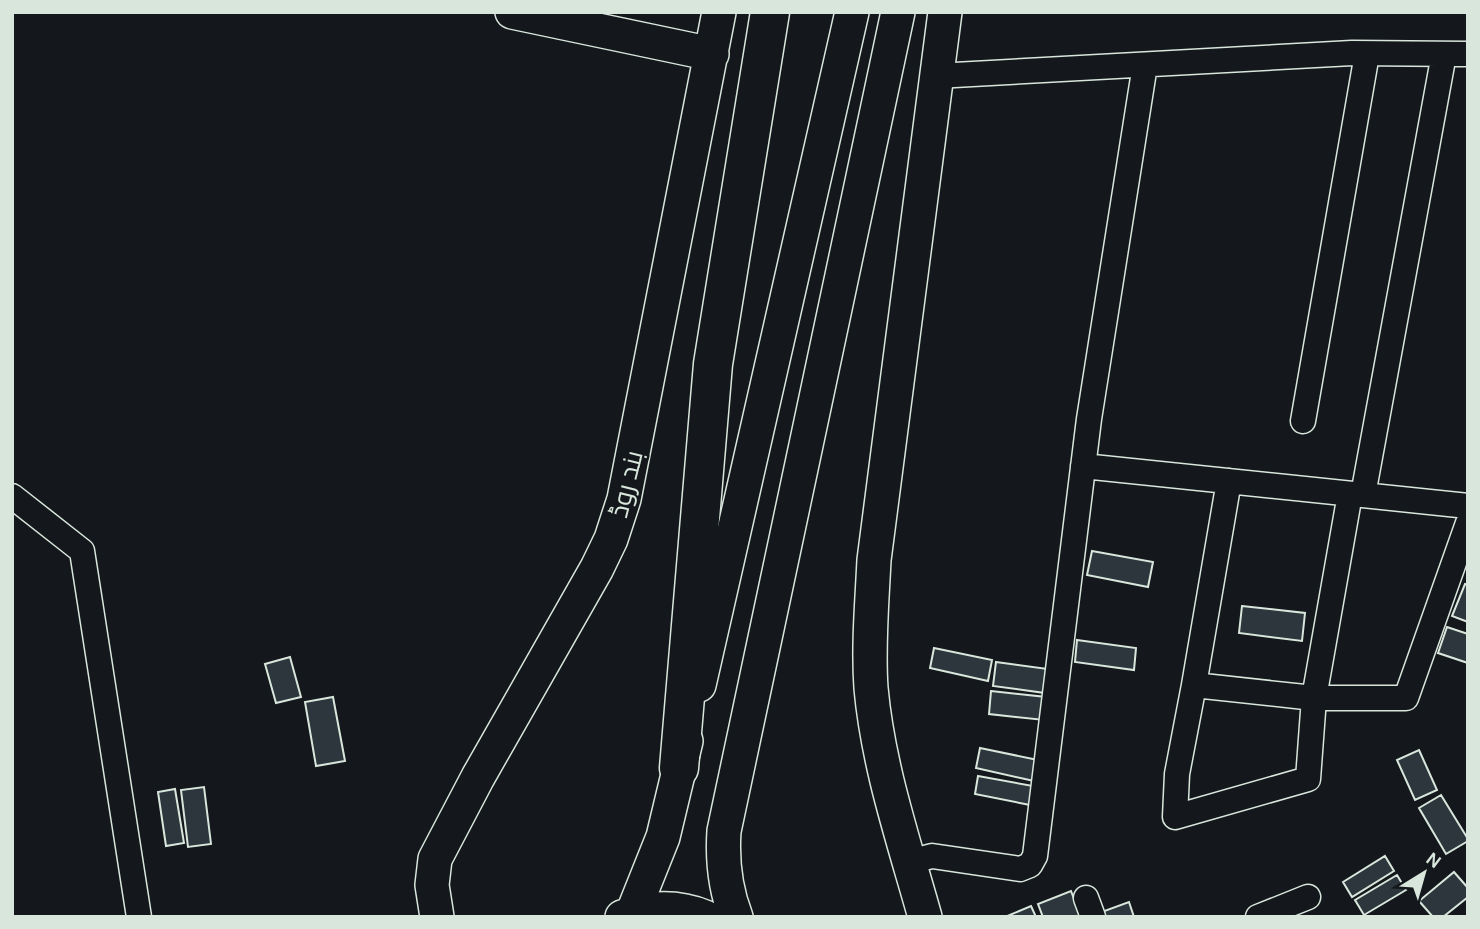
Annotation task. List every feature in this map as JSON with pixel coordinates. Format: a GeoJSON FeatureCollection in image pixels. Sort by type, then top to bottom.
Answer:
{"type":"FeatureCollection","features":[{"type":"Feature","properties":{"kind":"highway"},"geometry":{"type":"LineString","coordinates":[[679,768],[712,364],[770,12]]}},
{"type":"Feature","properties":{"kind":"main road"},"geometry":{"type":"LineString","coordinates":[[512,12],[712,54]]}},
{"type":"Feature","properties":{"kind":"main road","name":"بند روڈ"},"geometry":{"type":"LineString","coordinates":[[437,917],[432,885],[435,859],[478,777],[597,568],[619,517],[632,468],[719,12]]}},
{"type":"Feature","properties":{"kind":"main road"},"geometry":{"type":"LineString","coordinates":[[628,915],[663,837],[852,12]]}},
{"type":"Feature","properties":{"kind":"main road"},"geometry":{"type":"LineString","coordinates":[[736,917],[724,871],[724,831],[898,12]]}},
{"type":"Feature","properties":{"kind":"main road"},"geometry":{"type":"LineString","coordinates":[[925,917],[879,744],[871,687],[870,639],[874,559],[945,12]]}},
{"type":"Feature","properties":{"kind":"main road"},"geometry":{"type":"LineString","coordinates":[[628,915],[663,908],[693,912],[705,917]]}},
{"type":"Feature","properties":{"kind":"street"},"geometry":{"type":"LineString","coordinates":[[936,76],[1460,48],[1356,494],[1314,698],[1308,779],[1175,817],[1177,774],[1229,481]]}},
{"type":"Feature","properties":{"kind":"street"},"geometry":{"type":"LineString","coordinates":[[1303,421],[1367,54]]}},
{"type":"Feature","properties":{"kind":"street"},"geometry":{"type":"LineString","coordinates":[[909,862],[932,856],[1020,869],[1030,865],[1035,856],[1083,466],[1145,65]]}},
{"type":"Feature","properties":{"kind":"street"},"geometry":{"type":"LineString","coordinates":[[1083,466],[1468,506]]}},
{"type":"Feature","properties":{"kind":"street"},"geometry":{"type":"LineString","coordinates":[[12,496],[82,551],[139,917]]}},
{"type":"Feature","properties":{"kind":"street"},"geometry":{"type":"LineString","coordinates":[[1194,685],[1314,698],[1406,698],[1468,523]]}},
{"type":"Feature","properties":{"kind":"street"},"geometry":{"type":"LineString","coordinates":[[1258,917],[1307,897]]}},
{"type":"Feature","properties":{"kind":"building"},"geometry":{"type":"Polygon","coordinates":[[[1092,551],[1153,562],[1148,587],[1087,575],[1092,551]]]}},
{"type":"Feature","properties":{"kind":"building"},"geometry":{"type":"Polygon","coordinates":[[[1465,584],[1468,585],[1468,622],[1452,616],[1465,584]]]}},
{"type":"Feature","properties":{"kind":"building"},"geometry":{"type":"Polygon","coordinates":[[[1242,606],[1305,613],[1302,641],[1239,633],[1242,606]]]}},
{"type":"Feature","properties":{"kind":"building"},"geometry":{"type":"Polygon","coordinates":[[[1447,627],[1468,634],[1468,663],[1438,653],[1447,627]]]}},
{"type":"Feature","properties":{"kind":"building"},"geometry":{"type":"Polygon","coordinates":[[[1077,640],[1136,648],[1134,670],[1075,662],[1077,640]]]}},
{"type":"Feature","properties":{"kind":"building"},"geometry":{"type":"Polygon","coordinates":[[[934,648],[992,660],[988,681],[930,668],[934,648]]]}},
{"type":"Feature","properties":{"kind":"building"},"geometry":{"type":"Polygon","coordinates":[[[290,657],[301,697],[276,703],[265,664],[290,657]]]}},
{"type":"Feature","properties":{"kind":"building"},"geometry":{"type":"Polygon","coordinates":[[[996,662],[1048,669],[1045,693],[993,686],[996,662]]]}},
{"type":"Feature","properties":{"kind":"building"},"geometry":{"type":"Polygon","coordinates":[[[991,691],[1046,697],[1044,720],[989,714],[991,691]]]}},
{"type":"Feature","properties":{"kind":"building"},"geometry":{"type":"Polygon","coordinates":[[[333,697],[345,761],[316,766],[305,702],[333,697]]]}},
{"type":"Feature","properties":{"kind":"building"},"geometry":{"type":"Polygon","coordinates":[[[980,748],[1038,760],[1034,781],[976,768],[980,748]]]}},
{"type":"Feature","properties":{"kind":"building"},"geometry":{"type":"Polygon","coordinates":[[[1419,750],[1437,790],[1415,800],[1397,760],[1419,750]]]}},
{"type":"Feature","properties":{"kind":"building"},"geometry":{"type":"Polygon","coordinates":[[[978,776],[1033,786],[1030,805],[975,794],[978,776]]]}},
{"type":"Feature","properties":{"kind":"building"},"geometry":{"type":"Polygon","coordinates":[[[204,787],[211,844],[188,847],[181,790],[204,787]]]}},
{"type":"Feature","properties":{"kind":"building"},"geometry":{"type":"Polygon","coordinates":[[[175,789],[184,843],[166,846],[158,792],[175,789]]]}},
{"type":"Feature","properties":{"kind":"building"},"geometry":{"type":"Polygon","coordinates":[[[1441,795],[1468,839],[1446,854],[1419,808],[1441,795]]]}},
{"type":"Feature","properties":{"kind":"building"},"geometry":{"type":"Polygon","coordinates":[[[1385,856],[1394,871],[1352,897],[1343,882],[1385,856]]]}},
{"type":"Feature","properties":{"kind":"building"},"geometry":{"type":"Polygon","coordinates":[[[1454,872],[1468,888],[1468,897],[1443,917],[1433,917],[1419,901],[1454,872]]]}},
{"type":"Feature","properties":{"kind":"building"},"geometry":{"type":"Polygon","coordinates":[[[1397,875],[1406,890],[1364,915],[1355,900],[1397,875]]]}},
{"type":"Feature","properties":{"kind":"building"},"geometry":{"type":"Polygon","coordinates":[[[1071,891],[1081,917],[1043,917],[1038,904],[1071,891]]]}},
{"type":"Feature","properties":{"kind":"building"},"geometry":{"type":"Polygon","coordinates":[[[1129,902],[1134,917],[1097,917],[1096,914],[1129,902]]]}},
{"type":"Feature","properties":{"kind":"building"},"geometry":{"type":"Polygon","coordinates":[[[1031,906],[1036,917],[1005,917],[1031,906]]]}}]}
